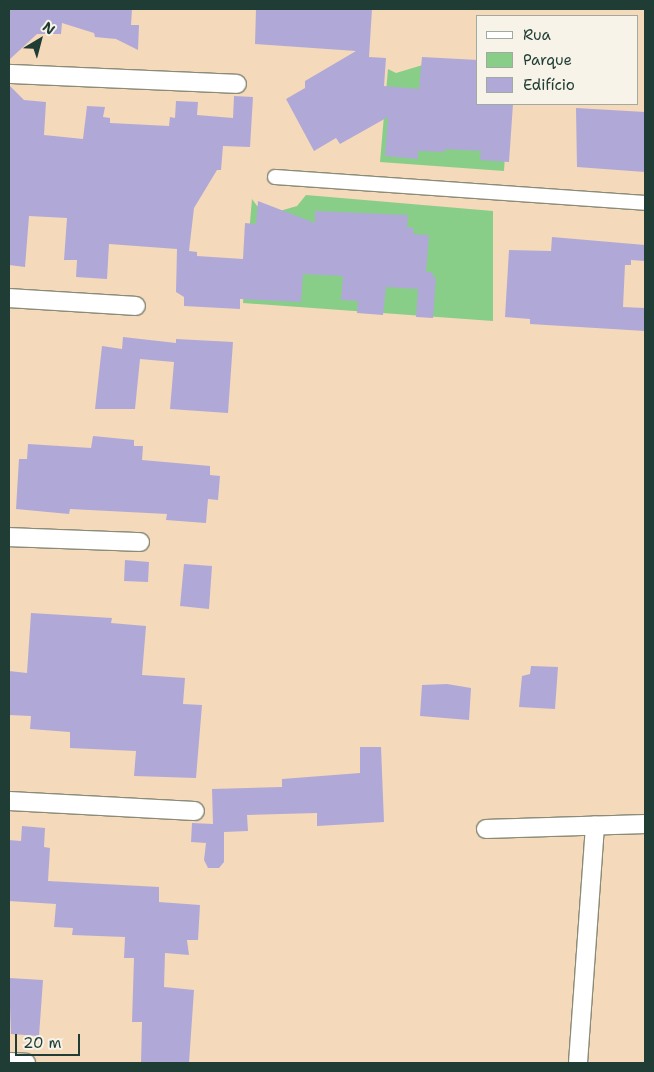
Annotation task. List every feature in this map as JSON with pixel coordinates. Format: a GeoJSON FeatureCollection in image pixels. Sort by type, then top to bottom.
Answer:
{"type":"FeatureCollection","features":[{"type":"Feature","properties":{"kind":"street"},"geometry":{"type":"LineString","coordinates":[[9,74],[237,84]]}},
{"type":"Feature","properties":{"kind":"street"},"geometry":{"type":"LineString","coordinates":[[274,177],[645,203]]}},
{"type":"Feature","properties":{"kind":"street"},"geometry":{"type":"LineString","coordinates":[[9,298],[136,306]]}},
{"type":"Feature","properties":{"kind":"street"},"geometry":{"type":"LineString","coordinates":[[9,537],[140,542]]}},
{"type":"Feature","properties":{"kind":"street"},"geometry":{"type":"LineString","coordinates":[[9,801],[195,811]]}},
{"type":"Feature","properties":{"kind":"street"},"geometry":{"type":"LineString","coordinates":[[486,829],[645,824]]}},
{"type":"Feature","properties":{"kind":"street"},"geometry":{"type":"LineString","coordinates":[[578,1063],[595,826]]}},
{"type":"Feature","properties":{"kind":"street"},"geometry":{"type":"LineString","coordinates":[[9,1062],[26,1063]]}},
{"type":"Feature","properties":{"kind":"green space"},"geometry":{"type":"Polygon","coordinates":[[[426,64],[477,105],[508,105],[504,171],[380,162],[388,69],[396,73],[426,64]]]}},
{"type":"Feature","properties":{"kind":"green space"},"geometry":{"type":"Polygon","coordinates":[[[306,195],[493,211],[493,321],[243,303],[252,199],[257,206],[276,212],[297,206],[306,195]]]}},
{"type":"Feature","properties":{"kind":"building"},"geometry":{"type":"Polygon","coordinates":[[[9,9],[132,9],[131,25],[139,25],[138,50],[116,39],[95,37],[94,33],[62,23],[61,34],[37,34],[9,60],[9,9]]]}},
{"type":"Feature","properties":{"kind":"building"},"geometry":{"type":"Polygon","coordinates":[[[256,9],[372,9],[369,57],[386,58],[384,86],[419,89],[422,57],[477,60],[477,105],[513,105],[509,162],[480,160],[481,151],[445,149],[445,152],[418,151],[418,159],[385,156],[388,117],[340,144],[336,138],[314,151],[286,99],[305,88],[305,81],[356,51],[255,44],[256,9]]]}},
{"type":"Feature","properties":{"kind":"building"},"geometry":{"type":"Polygon","coordinates":[[[9,85],[24,100],[46,102],[44,135],[83,139],[87,106],[105,107],[103,117],[110,118],[110,123],[169,126],[170,117],[175,118],[176,101],[198,102],[197,115],[233,118],[234,96],[253,97],[250,147],[223,146],[221,170],[217,170],[194,208],[189,251],[197,252],[197,256],[243,259],[245,223],[256,224],[258,201],[315,223],[315,211],[408,215],[407,227],[414,228],[413,234],[429,235],[426,272],[433,272],[432,277],[436,277],[433,318],[416,317],[418,289],[386,287],[383,315],[357,313],[358,301],[341,300],[343,276],[303,274],[301,302],[240,299],[240,309],[184,306],[184,297],[176,292],[177,249],[109,244],[107,279],[76,277],[77,260],[64,260],[67,218],[29,216],[25,267],[9,265],[9,85]]]}},
{"type":"Feature","properties":{"kind":"building"},"geometry":{"type":"Polygon","coordinates":[[[576,108],[645,112],[645,172],[577,167],[576,108]]]}},
{"type":"Feature","properties":{"kind":"building"},"geometry":{"type":"Polygon","coordinates":[[[552,237],[645,245],[645,261],[631,260],[631,265],[625,265],[623,307],[645,308],[645,331],[530,324],[530,319],[505,317],[509,250],[551,251],[552,237]]]}},
{"type":"Feature","properties":{"kind":"building"},"geometry":{"type":"Polygon","coordinates":[[[123,337],[176,343],[176,339],[233,342],[228,413],[170,409],[174,362],[140,359],[135,409],[95,409],[102,346],[122,349],[123,337]]]}},
{"type":"Feature","properties":{"kind":"building"},"geometry":{"type":"Polygon","coordinates":[[[93,436],[134,440],[134,446],[143,446],[142,460],[210,466],[210,475],[220,476],[218,500],[208,499],[206,523],[166,520],[167,514],[70,509],[69,514],[16,509],[19,459],[27,459],[28,444],[91,448],[93,436]]]}},
{"type":"Feature","properties":{"kind":"building"},"geometry":{"type":"Polygon","coordinates":[[[125,560],[149,562],[148,582],[124,581],[125,560]]]}},
{"type":"Feature","properties":{"kind":"building"},"geometry":{"type":"Polygon","coordinates":[[[184,564],[212,566],[209,609],[180,606],[184,564]]]}},
{"type":"Feature","properties":{"kind":"building"},"geometry":{"type":"Polygon","coordinates":[[[31,613],[112,618],[111,623],[146,626],[142,675],[185,678],[183,704],[202,705],[196,778],[134,776],[136,751],[70,748],[70,732],[30,729],[31,716],[9,715],[9,671],[27,673],[31,613]]]}},
{"type":"Feature","properties":{"kind":"building"},"geometry":{"type":"Polygon","coordinates":[[[531,666],[558,667],[555,709],[519,707],[522,676],[530,674],[531,666]]]}},
{"type":"Feature","properties":{"kind":"building"},"geometry":{"type":"Polygon","coordinates":[[[447,684],[471,688],[469,720],[420,716],[422,685],[447,684]]]}},
{"type":"Feature","properties":{"kind":"building"},"geometry":{"type":"Polygon","coordinates":[[[360,747],[381,747],[384,822],[317,826],[317,813],[247,815],[248,831],[224,832],[224,862],[219,868],[208,868],[204,860],[206,843],[191,842],[192,823],[213,824],[212,789],[282,787],[282,779],[360,773],[360,747]]]}},
{"type":"Feature","properties":{"kind":"building"},"geometry":{"type":"Polygon","coordinates":[[[22,826],[45,828],[44,847],[50,848],[48,881],[159,887],[159,902],[200,905],[198,940],[187,940],[189,955],[165,953],[164,987],[194,990],[189,1063],[141,1063],[142,1022],[132,1022],[134,958],[124,958],[125,937],[72,935],[73,928],[54,927],[56,904],[9,901],[9,840],[21,841],[22,826]]]}},
{"type":"Feature","properties":{"kind":"building"},"geometry":{"type":"Polygon","coordinates":[[[9,978],[43,980],[39,1036],[11,1034],[9,978]]]}}]}
